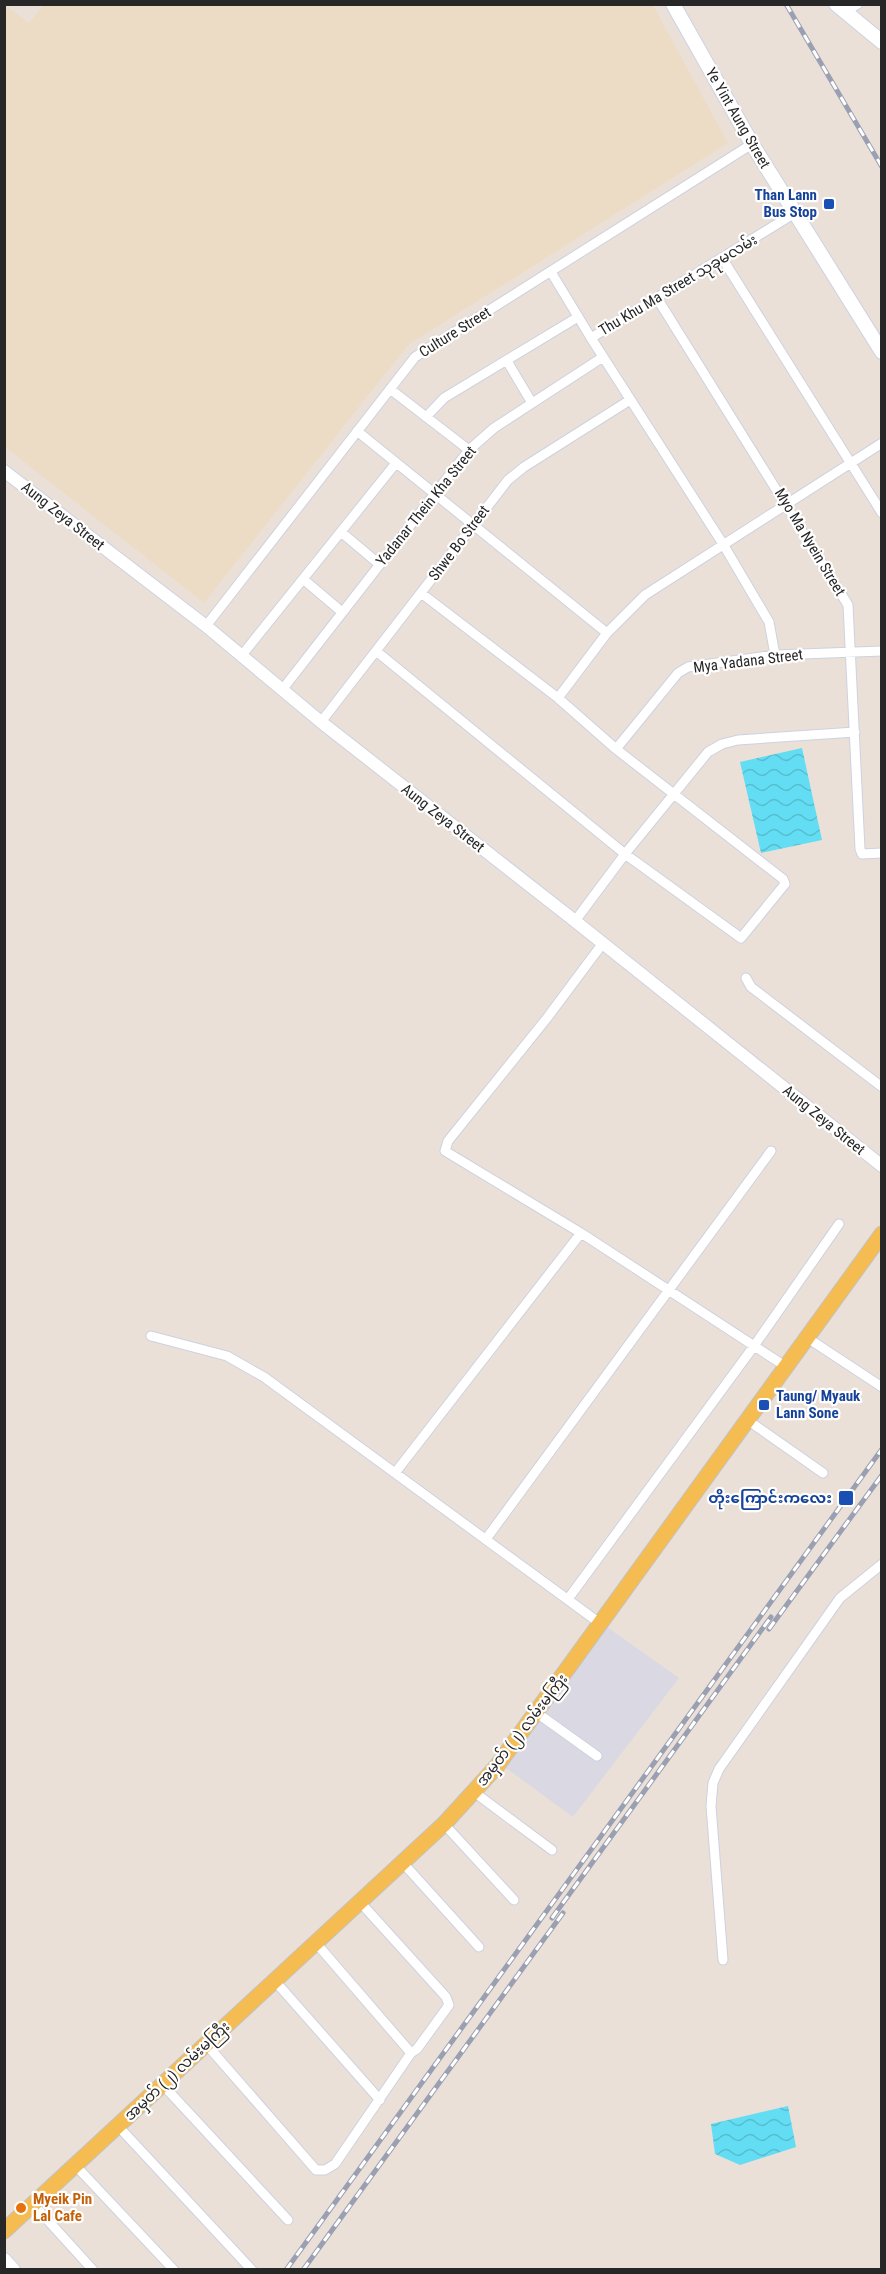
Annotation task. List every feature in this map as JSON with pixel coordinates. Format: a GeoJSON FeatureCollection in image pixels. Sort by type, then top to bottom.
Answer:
{"type":"FeatureCollection","features":[{"type":"Feature","properties":{"kind":"main road","name":"Ye Yint Aung Street"},"geometry":{"type":"LineString","coordinates":[[673,4],[752,144],[882,352]]}},
{"type":"Feature","properties":{"kind":"main road"},"geometry":{"type":"LineString","coordinates":[[841,8],[882,42]]}},
{"type":"Feature","properties":{"kind":"main road","name":"အမှတ် (၂) လမ်းမကြီး"},"geometry":{"type":"LineString","coordinates":[[4,2231],[403,1863],[444,1824],[497,1766],[784,1366],[882,1234]]}},
{"type":"Feature","properties":{"kind":"main road"},"geometry":{"type":"LineString","coordinates":[[4,2260],[13,2270]]}},
{"type":"Feature","properties":{"kind":"street"},"geometry":{"type":"LineString","coordinates":[[841,8],[858,4]]}},
{"type":"Feature","properties":{"kind":"street","name":"Culture Street"},"geometry":{"type":"LineString","coordinates":[[206,626],[415,357],[752,144]]}},
{"type":"Feature","properties":{"kind":"street","name":"Thu Khu Ma Street သုခုမလမ်း"},"geometry":{"type":"LineString","coordinates":[[591,338],[795,213]]}},
{"type":"Feature","properties":{"kind":"street"},"geometry":{"type":"LineString","coordinates":[[722,258],[882,513]]}},
{"type":"Feature","properties":{"kind":"street"},"geometry":{"type":"LineString","coordinates":[[550,272],[723,544],[769,622],[775,655]]}},
{"type":"Feature","properties":{"kind":"street","name":"Myo Ma Nyein Street"},"geometry":{"type":"LineString","coordinates":[[657,298],[788,504],[848,605],[860,849],[862,854],[882,853]]}},
{"type":"Feature","properties":{"kind":"street"},"geometry":{"type":"LineString","coordinates":[[426,417],[444,398],[578,317]]}},
{"type":"Feature","properties":{"kind":"street","name":"Yadanar Thein Kha Street"},"geometry":{"type":"LineString","coordinates":[[282,690],[469,450],[494,428],[603,357]]}},
{"type":"Feature","properties":{"kind":"street"},"geometry":{"type":"LineString","coordinates":[[507,361],[532,403]]}},
{"type":"Feature","properties":{"kind":"street"},"geometry":{"type":"LineString","coordinates":[[390,389],[469,450]]}},
{"type":"Feature","properties":{"kind":"street","name":"Shwe Bo Street"},"geometry":{"type":"LineString","coordinates":[[321,722],[508,480],[630,400]]}},
{"type":"Feature","properties":{"kind":"street"},"geometry":{"type":"LineString","coordinates":[[357,431],[607,633]]}},
{"type":"Feature","properties":{"kind":"street"},"geometry":{"type":"LineString","coordinates":[[558,698],[607,633],[645,595],[882,443]]}},
{"type":"Feature","properties":{"kind":"street"},"geometry":{"type":"LineString","coordinates":[[242,655],[396,463]]}},
{"type":"Feature","properties":{"kind":"street","name":"Aung Zeya Street"},"geometry":{"type":"LineString","coordinates":[[4,471],[206,626],[321,722],[882,1166]]}},
{"type":"Feature","properties":{"kind":"street"},"geometry":{"type":"LineString","coordinates":[[340,532],[379,564]]}},
{"type":"Feature","properties":{"kind":"street"},"geometry":{"type":"LineString","coordinates":[[303,579],[342,612]]}},
{"type":"Feature","properties":{"kind":"street"},"geometry":{"type":"LineString","coordinates":[[376,651],[625,854],[741,938],[785,884],[783,879],[616,749],[558,698],[421,593]]}},
{"type":"Feature","properties":{"kind":"street","name":"Mya Yadana Street"},"geometry":{"type":"LineString","coordinates":[[616,749],[681,670],[775,655],[882,651]]}},
{"type":"Feature","properties":{"kind":"street"},"geometry":{"type":"LineString","coordinates":[[575,921],[625,854],[708,752],[722,744],[738,740],[855,732]]}},
{"type":"Feature","properties":{"kind":"street"},"geometry":{"type":"LineString","coordinates":[[603,943],[445,1147],[445,1151],[581,1233],[784,1366]]}},
{"type":"Feature","properties":{"kind":"street"},"geometry":{"type":"LineString","coordinates":[[746,978],[751,987],[882,1087]]}},
{"type":"Feature","properties":{"kind":"street"},"geometry":{"type":"LineString","coordinates":[[486,1539],[670,1291],[771,1150]]}},
{"type":"Feature","properties":{"kind":"street"},"geometry":{"type":"LineString","coordinates":[[568,1599],[754,1346],[839,1224]]}},
{"type":"Feature","properties":{"kind":"street"},"geometry":{"type":"LineString","coordinates":[[395,1473],[581,1233]]}},
{"type":"Feature","properties":{"kind":"street"},"geometry":{"type":"LineString","coordinates":[[151,1336],[227,1356],[264,1377],[601,1624]]}},
{"type":"Feature","properties":{"kind":"street"},"geometry":{"type":"LineString","coordinates":[[806,1336],[882,1387]]}},
{"type":"Feature","properties":{"kind":"street"},"geometry":{"type":"LineString","coordinates":[[746,1419],[823,1473]]}},
{"type":"Feature","properties":{"kind":"street"},"geometry":{"type":"LineString","coordinates":[[723,1960],[711,1806],[713,1783],[719,1768],[840,1598],[882,1564]]}},
{"type":"Feature","properties":{"kind":"street"},"geometry":{"type":"LineString","coordinates":[[537,1713],[597,1756]]}},
{"type":"Feature","properties":{"kind":"street"},"geometry":{"type":"LineString","coordinates":[[474,1792],[552,1850]]}},
{"type":"Feature","properties":{"kind":"street"},"geometry":{"type":"LineString","coordinates":[[444,1824],[514,1900]]}},
{"type":"Feature","properties":{"kind":"street"},"geometry":{"type":"LineString","coordinates":[[403,1863],[479,1947]]}},
{"type":"Feature","properties":{"kind":"street"},"geometry":{"type":"LineString","coordinates":[[206,2044],[316,2170],[326,2170],[335,2164],[411,2053],[417,2049],[446,2009],[449,2001],[360,1902]]}},
{"type":"Feature","properties":{"kind":"street"},"geometry":{"type":"LineString","coordinates":[[316,1943],[411,2053]]}},
{"type":"Feature","properties":{"kind":"street"},"geometry":{"type":"LineString","coordinates":[[275,1981],[380,2100]]}},
{"type":"Feature","properties":{"kind":"street"},"geometry":{"type":"LineString","coordinates":[[163,2085],[288,2220]]}},
{"type":"Feature","properties":{"kind":"street"},"geometry":{"type":"LineString","coordinates":[[118,2126],[252,2270]]}},
{"type":"Feature","properties":{"kind":"street"},"geometry":{"type":"LineString","coordinates":[[75,2165],[174,2270]]}},
{"type":"Feature","properties":{"kind":"street"},"geometry":{"type":"LineString","coordinates":[[33,2204],[93,2270]]}},
{"type":"Feature","properties":{"kind":"shaded area"},"geometry":{"type":"Polygon","coordinates":[[[44,4],[653,5],[728,143],[408,345],[204,603],[5,447],[5,5],[29,23],[44,4]]]}},
{"type":"Feature","properties":{"kind":"shaded area"},"geometry":{"type":"Polygon","coordinates":[[[607,1627],[679,1678],[573,1817],[506,1768],[607,1627]]]}},
{"type":"Feature","properties":{"kind":"water"},"geometry":{"type":"Polygon","coordinates":[[[802,748],[822,840],[761,853],[740,762],[802,748]]]}},
{"type":"Feature","properties":{"kind":"water"},"geometry":{"type":"Polygon","coordinates":[[[788,2106],[796,2147],[740,2165],[715,2154],[711,2124],[788,2106]]]}},
{"type":"Feature","properties":{"kind":"railway"},"geometry":{"type":"LineString","coordinates":[[786,4],[882,167]]}},
{"type":"Feature","properties":{"kind":"railway"},"geometry":{"type":"LineString","coordinates":[[286,2270],[882,1449]]}},
{"type":"Feature","properties":{"kind":"railway"},"geometry":{"type":"LineString","coordinates":[[769,1629],[882,1475]]}},
{"type":"Feature","properties":{"kind":"railway"},"geometry":{"type":"LineString","coordinates":[[552,1918],[771,1617]]}},
{"type":"Feature","properties":{"kind":"railway"},"geometry":{"type":"LineString","coordinates":[[303,2270],[563,1913]]}},
{"type":"Feature","properties":{"kind":"place","name":"Than Lann Bus Stop"},"geometry":{"type":"Point","coordinates":[829,204]}},
{"type":"Feature","properties":{"kind":"place","name":"Taung/ Myauk Lann Sone"},"geometry":{"type":"Point","coordinates":[764,1405]}},
{"type":"Feature","properties":{"kind":"place","name":"တိုးကြောင်းကလေး"},"geometry":{"type":"Point","coordinates":[846,1498]}},
{"type":"Feature","properties":{"kind":"place","name":"Myeik Pin Lal Cafe"},"geometry":{"type":"Point","coordinates":[21,2208]}}]}
